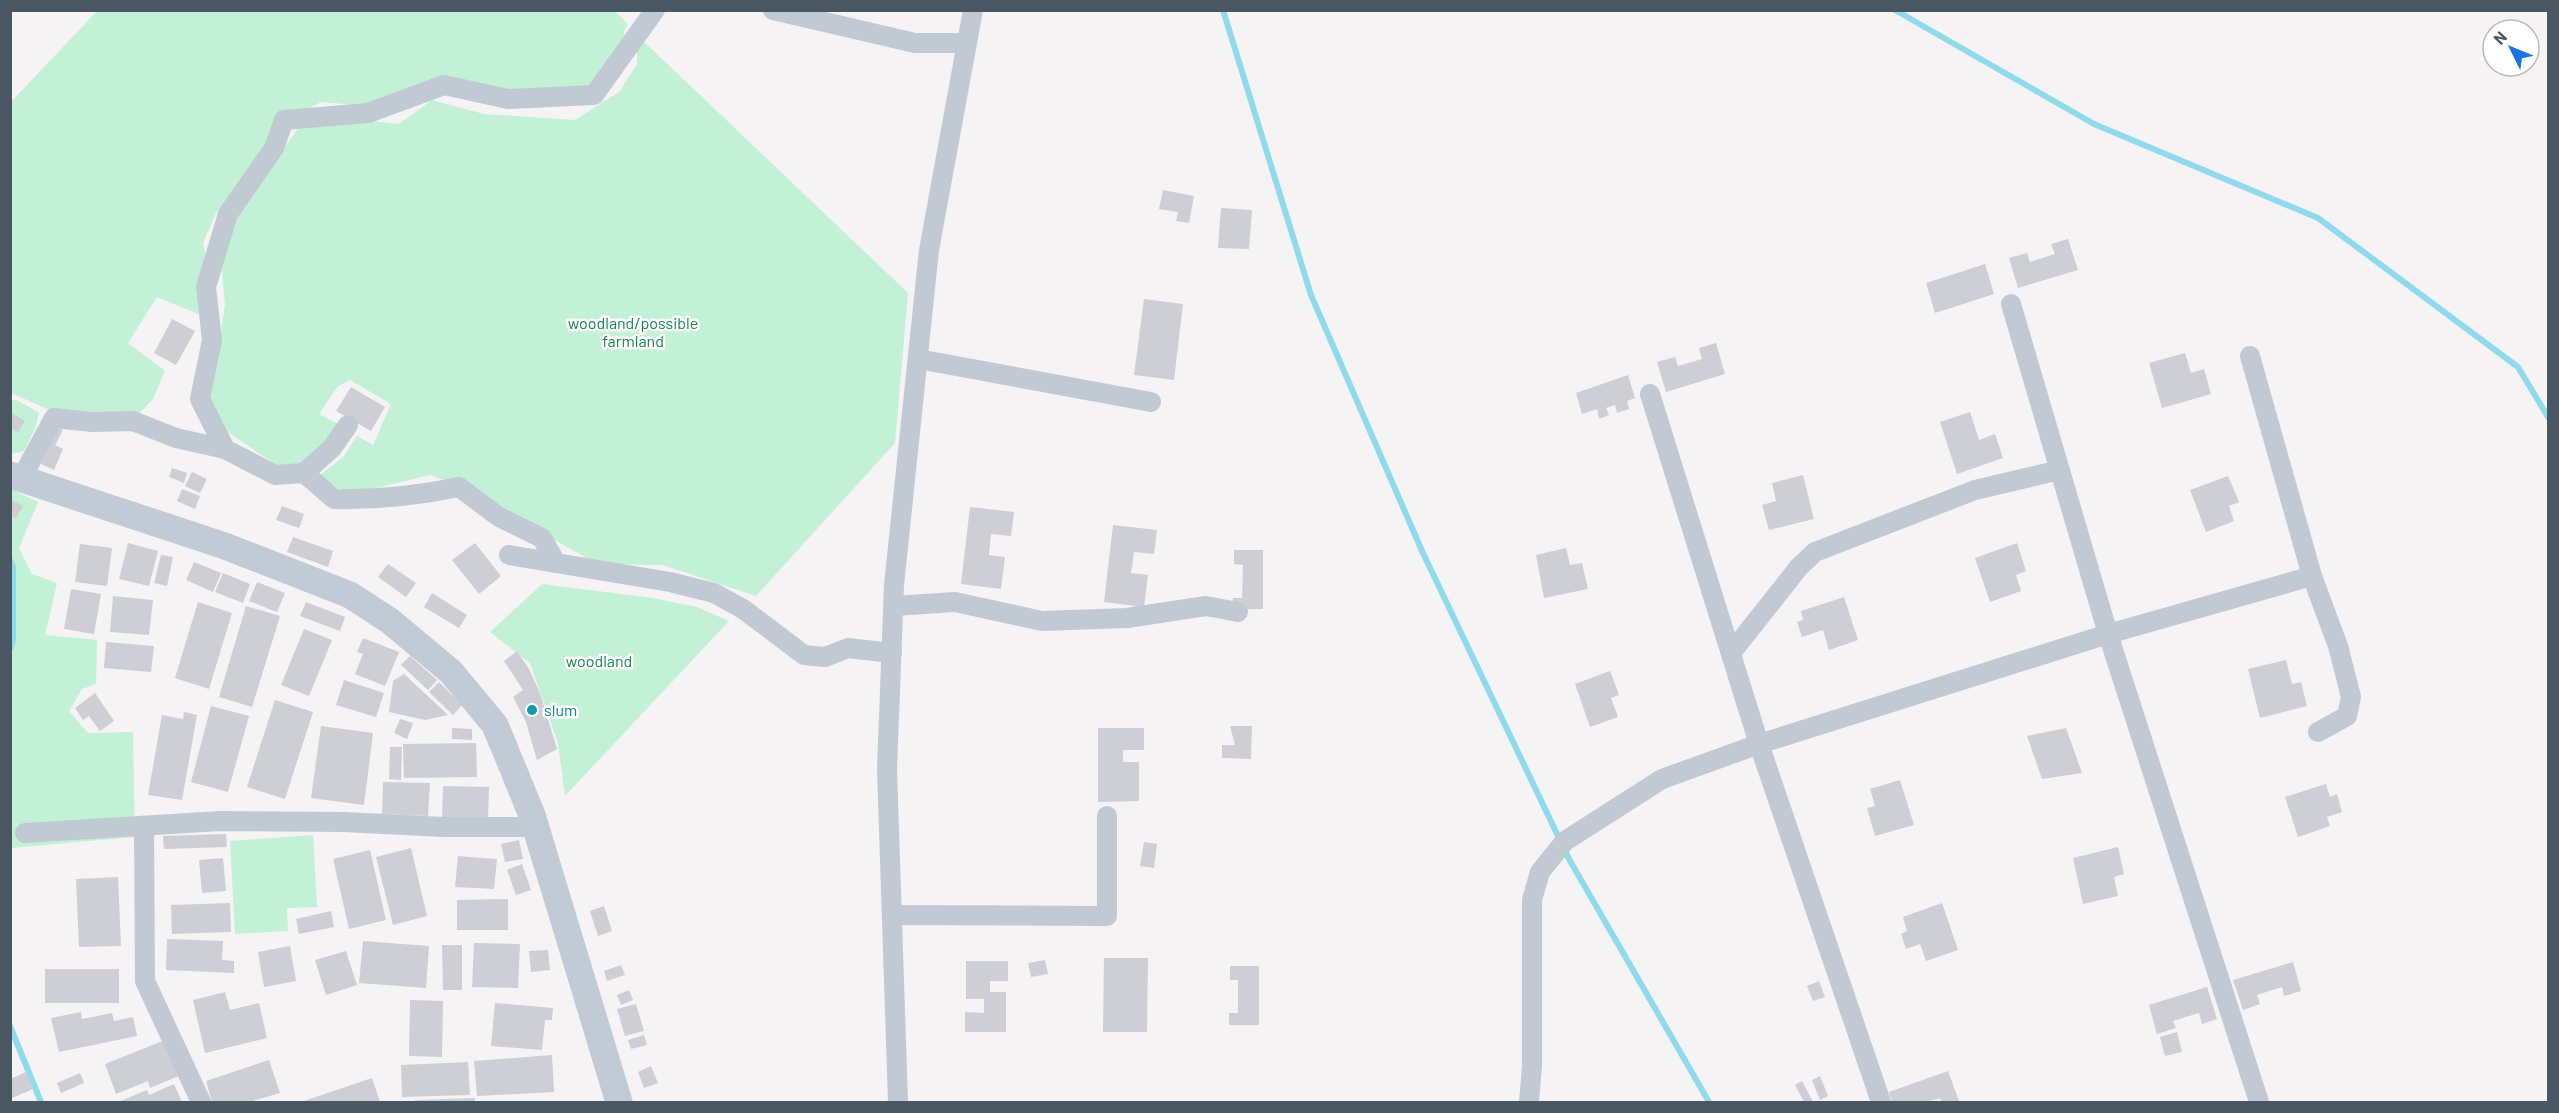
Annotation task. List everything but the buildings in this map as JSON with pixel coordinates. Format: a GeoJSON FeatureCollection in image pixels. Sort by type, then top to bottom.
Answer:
{"type":"FeatureCollection","features":[{"type":"Feature","properties":{"kind":"main road"},"geometry":{"type":"LineString","coordinates":[[16,477],[225,546],[350,595],[390,621],[451,672],[495,724],[536,826],[619,1102]]}},
{"type":"Feature","properties":{"kind":"street"},"geometry":{"type":"LineString","coordinates":[[225,449],[200,399],[212,340],[206,287],[228,214],[274,148],[284,120],[368,113],[444,85],[508,99],[594,95],[656,10]]}},
{"type":"Feature","properties":{"kind":"street"},"geometry":{"type":"LineString","coordinates":[[773,10],[915,43],[965,43]]}},
{"type":"Feature","properties":{"kind":"street"},"geometry":{"type":"LineString","coordinates":[[898,1102],[887,770],[894,606],[929,250],[965,43],[973,10]]}},
{"type":"Feature","properties":{"kind":"street"},"geometry":{"type":"LineString","coordinates":[[2011,304],[2108,634],[2259,1102]]}},
{"type":"Feature","properties":{"kind":"street"},"geometry":{"type":"LineString","coordinates":[[2250,356],[2312,576],[2338,646],[2351,697],[2348,716],[2318,732]]}},
{"type":"Feature","properties":{"kind":"street"},"geometry":{"type":"LineString","coordinates":[[918,359],[1151,402]]}},
{"type":"Feature","properties":{"kind":"street"},"geometry":{"type":"LineString","coordinates":[[1650,394],[1759,744],[1881,1102]]}},
{"type":"Feature","properties":{"kind":"street"},"geometry":{"type":"LineString","coordinates":[[16,477],[54,418],[92,422],[133,421],[176,438],[225,449],[275,475],[304,474],[332,448],[348,425]]}},
{"type":"Feature","properties":{"kind":"street"},"geometry":{"type":"LineString","coordinates":[[1731,653],[1799,567],[1815,552],[1976,490],[2060,470]]}},
{"type":"Feature","properties":{"kind":"street"},"geometry":{"type":"LineString","coordinates":[[304,474],[334,499],[379,500],[417,496],[459,487],[499,517],[542,538],[556,563]]}},
{"type":"Feature","properties":{"kind":"street"},"geometry":{"type":"LineString","coordinates":[[509,555],[670,582],[714,593],[743,609],[804,655],[825,657],[848,648],[892,653]]}},
{"type":"Feature","properties":{"kind":"street"},"geometry":{"type":"LineString","coordinates":[[1529,1102],[1532,1066],[1532,900],[1540,872],[1565,841],[1662,779],[1759,744],[2108,634],[2312,576]]}},
{"type":"Feature","properties":{"kind":"street"},"geometry":{"type":"LineString","coordinates":[[894,606],[955,602],[1042,621],[1127,618],[1206,606],[1238,612]]}},
{"type":"Feature","properties":{"kind":"street"},"geometry":{"type":"LineString","coordinates":[[892,915],[1107,916],[1107,816]]}},
{"type":"Feature","properties":{"kind":"street"},"geometry":{"type":"LineString","coordinates":[[25,833],[220,821],[344,822],[444,827],[536,826]]}},
{"type":"Feature","properties":{"kind":"street"},"geometry":{"type":"LineString","coordinates":[[144,826],[145,981],[201,1102]]}},
{"type":"Feature","properties":{"kind":"green space"},"geometry":{"type":"Polygon","coordinates":[[[614,10],[628,24],[624,31],[623,61],[585,100],[420,88],[377,107],[321,102],[281,123],[255,168],[216,213],[203,243],[212,290],[206,317],[157,297],[128,343],[165,371],[153,399],[134,419],[52,411],[11,393],[10,103],[97,11],[614,10]]]}},
{"type":"Feature","properties":{"kind":"green space","name":"woodland/possible farmland"},"geometry":{"type":"Polygon","coordinates":[[[637,35],[908,293],[895,443],[756,596],[662,565],[597,564],[460,486],[430,475],[347,495],[320,475],[343,457],[357,436],[373,445],[391,404],[350,380],[338,386],[319,414],[340,425],[306,467],[276,465],[216,424],[208,413],[225,305],[219,238],[302,123],[333,117],[399,124],[432,100],[484,114],[575,120],[619,92],[637,64],[637,35]]]}},
{"type":"Feature","properties":{"kind":"green space"},"geometry":{"type":"Polygon","coordinates":[[[11,400],[17,400],[39,413],[35,429],[24,451],[11,454],[11,400]]]}},
{"type":"Feature","properties":{"kind":"green space"},"geometry":{"type":"Polygon","coordinates":[[[11,489],[38,502],[19,548],[32,574],[57,583],[45,635],[97,640],[96,684],[82,689],[69,711],[88,733],[133,732],[135,837],[11,848],[11,489]]]}},
{"type":"Feature","properties":{"kind":"green space","name":"woodland"},"geometry":{"type":"Polygon","coordinates":[[[542,584],[653,598],[697,607],[729,621],[565,796],[558,743],[530,663],[490,632],[542,584]]]}},
{"type":"Feature","properties":{"kind":"green space"},"geometry":{"type":"Polygon","coordinates":[[[313,835],[317,907],[287,908],[288,931],[235,934],[230,841],[313,835]]]}},
{"type":"Feature","properties":{"kind":"waterway"},"geometry":{"type":"LineString","coordinates":[[1223,10],[1311,295],[1422,551],[1569,859],[1709,1102]]}},
{"type":"Feature","properties":{"kind":"waterway"},"geometry":{"type":"LineString","coordinates":[[1895,10],[2094,124],[2318,218],[2518,367],[2548,417]]}},
{"type":"Feature","properties":{"kind":"waterway"},"geometry":{"type":"LineString","coordinates":[[10,560],[13,566],[13,641],[10,649]]}},
{"type":"Feature","properties":{"kind":"waterway"},"geometry":{"type":"LineString","coordinates":[[10,1026],[41,1102]]}},
{"type":"Feature","properties":{"kind":"place","name":"slum"},"geometry":{"type":"Point","coordinates":[532,710]}}]}
